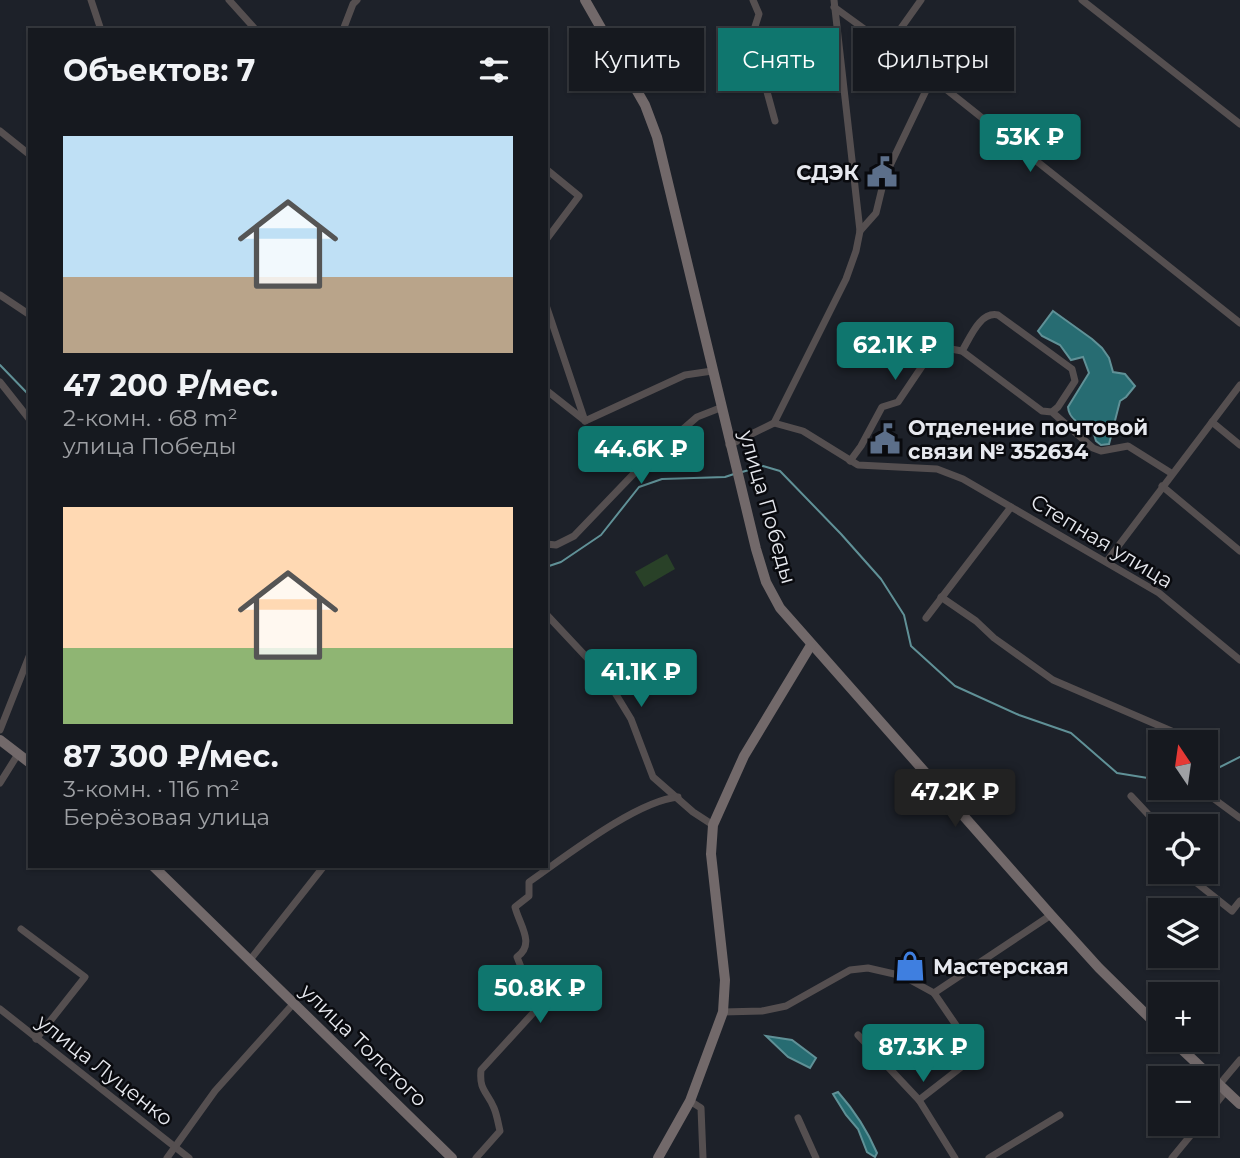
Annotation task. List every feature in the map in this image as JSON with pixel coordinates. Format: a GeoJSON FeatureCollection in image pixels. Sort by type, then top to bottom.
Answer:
{"type":"FeatureCollection","features":[{"type":"Feature","properties":{"kind":"street"},"geometry":{"type":"LineString","coordinates":[[91,0],[100,28]]}},
{"type":"Feature","properties":{"kind":"street"},"geometry":{"type":"LineString","coordinates":[[229,0],[255,28]]}},
{"type":"Feature","properties":{"kind":"street","name":"улица Победы"},"geometry":{"type":"LineString","coordinates":[[585,0],[645,105],[657,137],[734,464],[766,582],[780,608],[1051,915],[1148,1016]]}},
{"type":"Feature","properties":{"kind":"street"},"geometry":{"type":"LineString","coordinates":[[753,0],[760,14],[752,36],[775,121]]}},
{"type":"Feature","properties":{"kind":"street"},"geometry":{"type":"LineString","coordinates":[[901,28],[921,0]]}},
{"type":"Feature","properties":{"kind":"street"},"geometry":{"type":"LineString","coordinates":[[1082,0],[1240,124]]}},
{"type":"Feature","properties":{"kind":"street"},"geometry":{"type":"LineString","coordinates":[[344,28],[353,1]]}},
{"type":"Feature","properties":{"kind":"street"},"geometry":{"type":"LineString","coordinates":[[834,3],[867,28]]}},
{"type":"Feature","properties":{"kind":"street"},"geometry":{"type":"LineString","coordinates":[[729,444],[774,423],[845,279],[856,251],[860,231],[834,3]]}},
{"type":"Feature","properties":{"kind":"street"},"geometry":{"type":"LineString","coordinates":[[860,231],[876,213],[885,176],[926,91]]}},
{"type":"Feature","properties":{"kind":"street"},"geometry":{"type":"LineString","coordinates":[[948,91],[1240,323]]}},
{"type":"Feature","properties":{"kind":"street"},"geometry":{"type":"LineString","coordinates":[[0,131],[28,153]]}},
{"type":"Feature","properties":{"kind":"street"},"geometry":{"type":"LineString","coordinates":[[548,171],[579,196],[548,237]]}},
{"type":"Feature","properties":{"kind":"street"},"geometry":{"type":"LineString","coordinates":[[0,295],[28,314]]}},
{"type":"Feature","properties":{"kind":"street"},"geometry":{"type":"LineString","coordinates":[[548,310],[585,421]]}},
{"type":"Feature","properties":{"kind":"street"},"geometry":{"type":"LineString","coordinates":[[961,351],[984,316],[991,313],[998,315],[1072,369],[1075,381],[1052,412]]}},
{"type":"Feature","properties":{"kind":"street"},"geometry":{"type":"LineString","coordinates":[[850,460],[861,446],[882,407],[898,402],[933,350],[951,349],[961,351],[1042,411],[1052,412],[1093,447],[1101,451],[1128,446],[1171,473]]}},
{"type":"Feature","properties":{"kind":"street"},"geometry":{"type":"LineString","coordinates":[[585,421],[685,375],[712,371]]}},
{"type":"Feature","properties":{"kind":"street"},"geometry":{"type":"LineString","coordinates":[[0,382],[28,417]]}},
{"type":"Feature","properties":{"kind":"street"},"geometry":{"type":"LineString","coordinates":[[1107,561],[1171,473],[1240,386]]}},
{"type":"Feature","properties":{"kind":"street"},"geometry":{"type":"LineString","coordinates":[[548,392],[585,421]]}},
{"type":"Feature","properties":{"kind":"street"},"geometry":{"type":"LineString","coordinates":[[548,544],[556,545],[574,536],[644,463],[697,417],[720,408]]}},
{"type":"Feature","properties":{"kind":"street"},"geometry":{"type":"LineString","coordinates":[[1212,422],[1240,445]]}},
{"type":"Feature","properties":{"kind":"street","name":"Степная улица"},"geometry":{"type":"LineString","coordinates":[[774,423],[803,431],[850,460],[866,466],[937,469],[963,479],[1159,593],[1240,660]]}},
{"type":"Feature","properties":{"kind":"street"},"geometry":{"type":"LineString","coordinates":[[1162,486],[1240,551]]}},
{"type":"Feature","properties":{"kind":"street","name":"Степная улица"},"geometry":{"type":"LineString","coordinates":[[926,618],[1011,507]]}},
{"type":"Feature","properties":{"kind":"street"},"geometry":{"type":"LineString","coordinates":[[941,597],[1053,680],[1169,730]]}},
{"type":"Feature","properties":{"kind":"street"},"geometry":{"type":"LineString","coordinates":[[548,616],[606,678],[631,719],[653,777],[692,812],[713,825]]}},
{"type":"Feature","properties":{"kind":"street"},"geometry":{"type":"LineString","coordinates":[[658,1158],[690,1101],[723,1013],[725,980],[711,854],[713,825],[744,757],[811,645]]}},
{"type":"Feature","properties":{"kind":"street"},"geometry":{"type":"LineString","coordinates":[[0,730],[28,659]]}},
{"type":"Feature","properties":{"kind":"street"},"geometry":{"type":"LineString","coordinates":[[0,740],[28,762]]}},
{"type":"Feature","properties":{"kind":"street"},"geometry":{"type":"LineString","coordinates":[[0,783],[18,754]]}},
{"type":"Feature","properties":{"kind":"street"},"geometry":{"type":"LineString","coordinates":[[1131,796],[1148,814]]}},
{"type":"Feature","properties":{"kind":"street"},"geometry":{"type":"LineString","coordinates":[[476,1158],[499,1131],[494,1109],[480,1083],[481,1070],[534,1012],[535,1002],[517,957],[523,953],[527,942],[515,907],[529,896],[530,882],[645,806],[678,797]]}},
{"type":"Feature","properties":{"kind":"street"},"geometry":{"type":"LineString","coordinates":[[1215,800],[1240,818]]}},
{"type":"Feature","properties":{"kind":"street","name":"улица Толстого"},"geometry":{"type":"LineString","coordinates":[[155,868],[452,1158]]}},
{"type":"Feature","properties":{"kind":"street"},"geometry":{"type":"LineString","coordinates":[[250,960],[322,868]]}},
{"type":"Feature","properties":{"kind":"street"},"geometry":{"type":"LineString","coordinates":[[1198,884],[1232,911],[1240,901]]}},
{"type":"Feature","properties":{"kind":"street"},"geometry":{"type":"LineString","coordinates":[[934,993],[1051,915]]}},
{"type":"Feature","properties":{"kind":"street"},"geometry":{"type":"LineString","coordinates":[[21,929],[85,977],[36,1039]]}},
{"type":"Feature","properties":{"kind":"street"},"geometry":{"type":"LineString","coordinates":[[723,1013],[762,1011],[786,1006],[850,970],[868,968],[903,976],[934,993],[973,1050],[973,1058],[919,1100]]}},
{"type":"Feature","properties":{"kind":"street"},"geometry":{"type":"LineString","coordinates":[[167,1158],[215,1091],[294,1003]]}},
{"type":"Feature","properties":{"kind":"street","name":"улица Луценко"},"geometry":{"type":"LineString","coordinates":[[0,1009],[189,1158]]}},
{"type":"Feature","properties":{"kind":"street"},"geometry":{"type":"LineString","coordinates":[[858,1035],[919,1100],[955,1158]]}},
{"type":"Feature","properties":{"kind":"street"},"geometry":{"type":"LineString","coordinates":[[1185,1052],[1240,1104]]}},
{"type":"Feature","properties":{"kind":"street"},"geometry":{"type":"LineString","coordinates":[[1218,1096],[1240,1060]]}},
{"type":"Feature","properties":{"kind":"street"},"geometry":{"type":"LineString","coordinates":[[690,1101],[701,1108],[703,1158]]}},
{"type":"Feature","properties":{"kind":"street"},"geometry":{"type":"LineString","coordinates":[[989,1158],[1060,1115]]}},
{"type":"Feature","properties":{"kind":"street"},"geometry":{"type":"LineString","coordinates":[[798,1118],[816,1158]]}},
{"type":"Feature","properties":{"kind":"street"},"geometry":{"type":"LineString","coordinates":[[1171,1158],[1190,1136]]}},
{"type":"Feature","properties":{"kind":"green space"},"geometry":{"type":"Polygon","coordinates":[[[667,554],[675,569],[644,587],[635,572],[667,554]]]}},
{"type":"Feature","properties":{"kind":"water"},"geometry":{"type":"Polygon","coordinates":[[[1053,311],[1102,348],[1109,358],[1113,372],[1125,374],[1135,386],[1120,401],[1109,444],[1101,445],[1096,441],[1092,428],[1076,421],[1069,412],[1068,407],[1089,373],[1083,357],[1071,360],[1060,345],[1038,331],[1053,311]]]}},
{"type":"Feature","properties":{"kind":"water"},"geometry":{"type":"Polygon","coordinates":[[[766,1036],[792,1040],[816,1058],[810,1068],[788,1057],[766,1036]]]}},
{"type":"Feature","properties":{"kind":"water"},"geometry":{"type":"Polygon","coordinates":[[[838,1092],[865,1129],[877,1153],[875,1157],[867,1152],[858,1129],[833,1094],[838,1092]]]}},
{"type":"Feature","properties":{"kind":"waterway"},"geometry":{"type":"LineString","coordinates":[[0,365],[28,394]]}},
{"type":"Feature","properties":{"kind":"waterway"},"geometry":{"type":"LineString","coordinates":[[742,472],[763,466],[780,471],[881,579],[904,615],[911,646],[955,686],[1019,715],[1071,733],[1117,773],[1148,778]]}},
{"type":"Feature","properties":{"kind":"waterway"},"geometry":{"type":"LineString","coordinates":[[548,566],[561,562],[601,535],[639,487],[662,479],[725,477],[734,474]]}},
{"type":"Feature","properties":{"kind":"waterway"},"geometry":{"type":"LineString","coordinates":[[1218,768],[1240,757]]}},
{"type":"Feature","properties":{"kind":"place","name":"СДЭК"},"geometry":{"type":"Point","coordinates":[882,172]}},
{"type":"Feature","properties":{"kind":"place","name":"Отделение почтовой связи № 352634"},"geometry":{"type":"Point","coordinates":[885,439]}},
{"type":"Feature","properties":{"kind":"place","name":"Мастерская"},"geometry":{"type":"Point","coordinates":[910,966]}}]}
